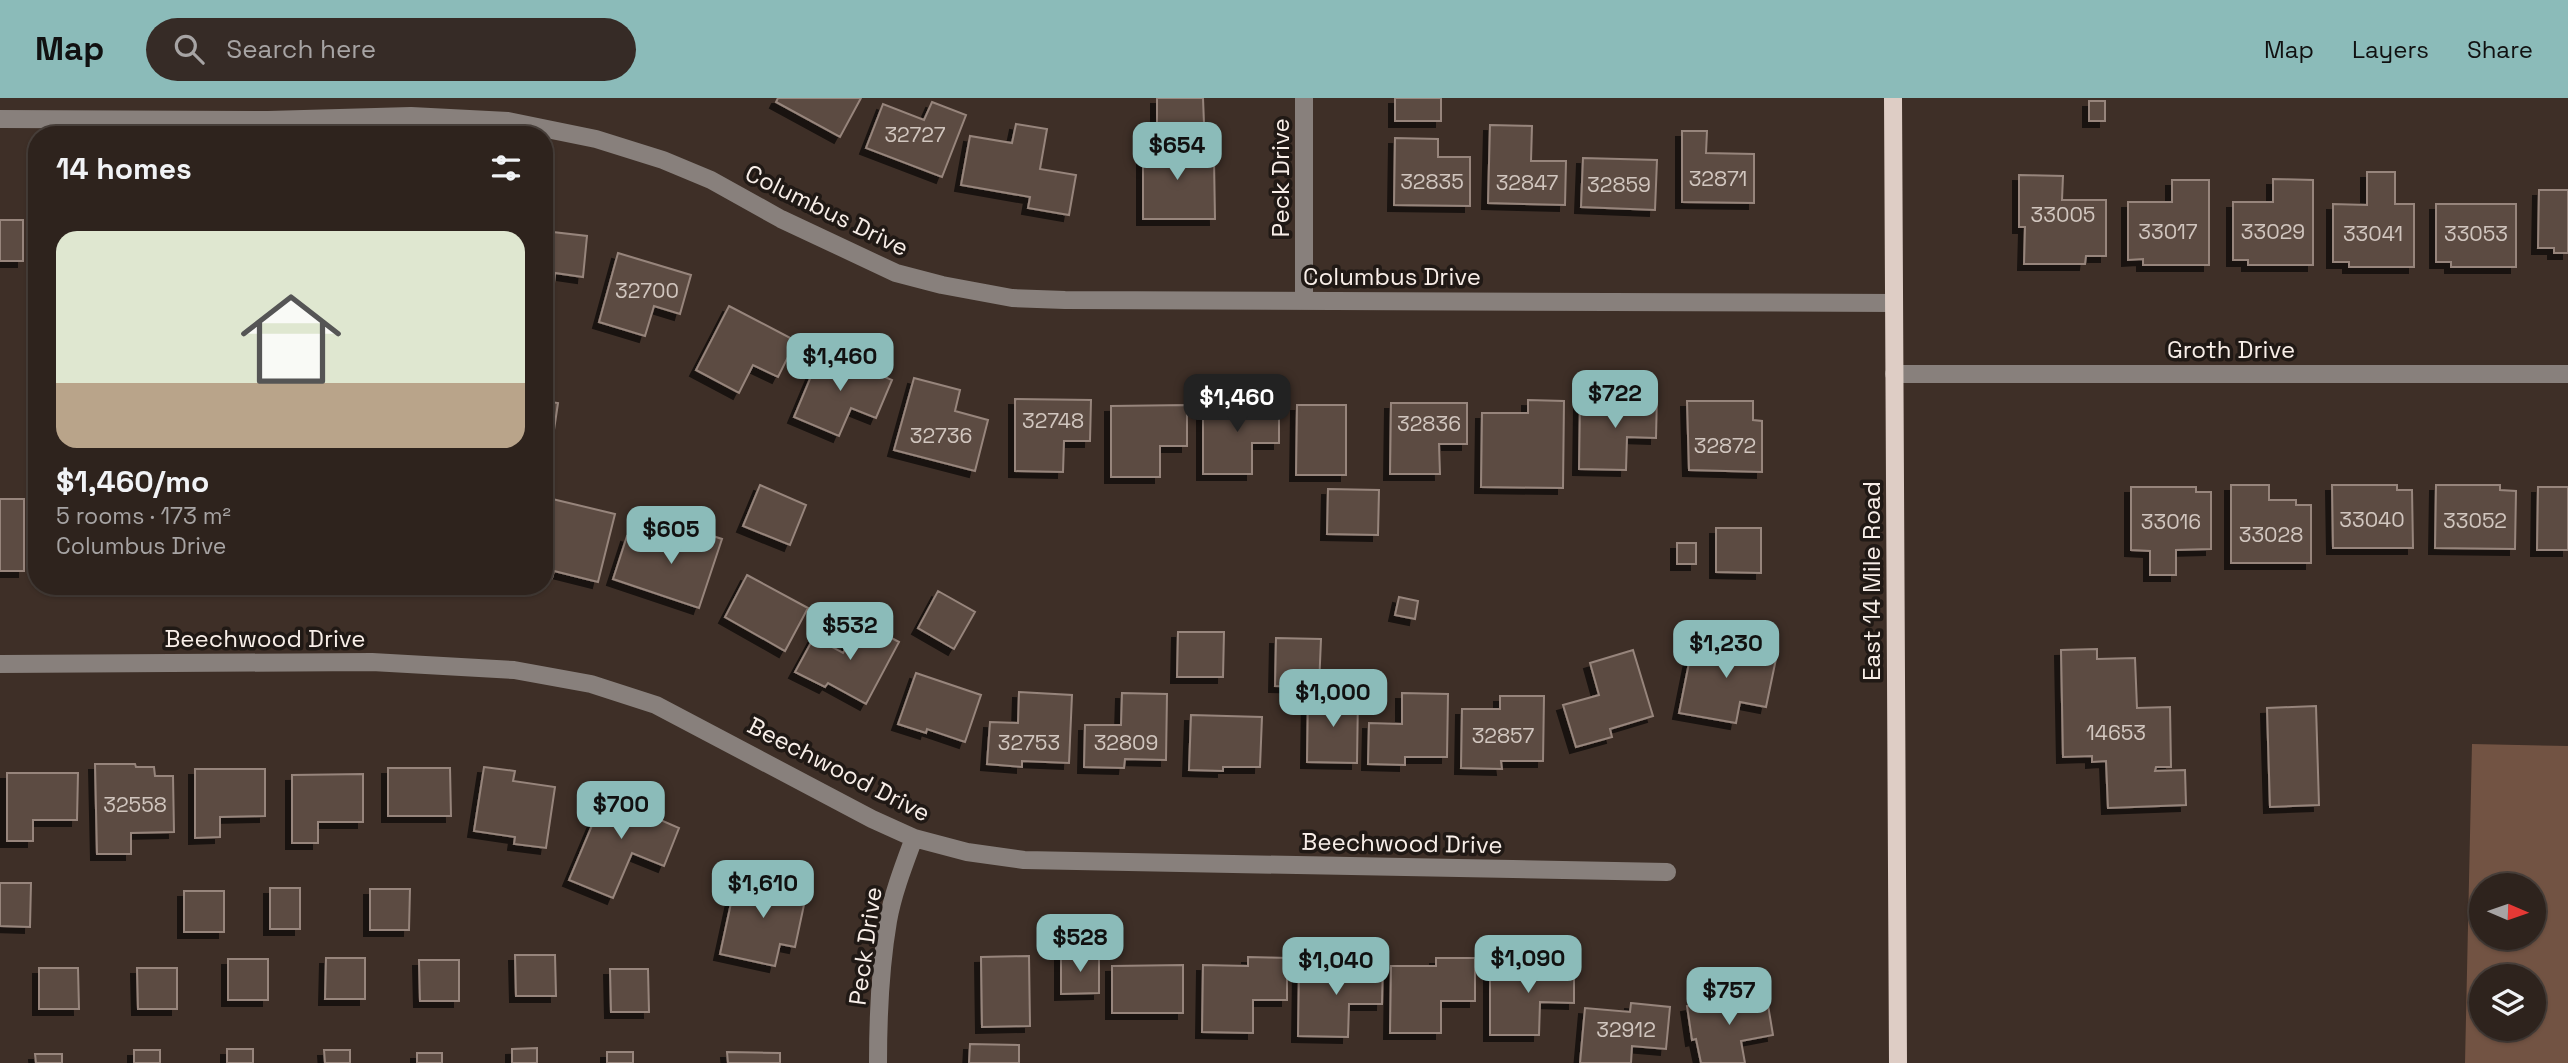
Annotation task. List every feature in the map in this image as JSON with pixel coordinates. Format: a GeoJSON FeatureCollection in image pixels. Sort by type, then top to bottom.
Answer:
{"type":"FeatureCollection","features":[{"type":"Feature","properties":{"kind":"main road","name":"East 14 Mile Road"},"geometry":{"type":"LineString","coordinates":[[1893,98],[1898,1063]]}},
{"type":"Feature","properties":{"kind":"street","name":"Peck Drive"},"geometry":{"type":"LineString","coordinates":[[1304,98],[1304,300]]}},
{"type":"Feature","properties":{"kind":"street","name":"Columbus Drive"},"geometry":{"type":"LineString","coordinates":[[0,118],[268,120],[411,116],[508,121],[532,126]]}},
{"type":"Feature","properties":{"kind":"street","name":"Columbus Drive"},"geometry":{"type":"LineString","coordinates":[[553,130],[596,139],[663,160],[710,180],[781,219],[896,273],[1012,298],[1894,303]]}},
{"type":"Feature","properties":{"kind":"street","name":"Groth Drive"},"geometry":{"type":"LineString","coordinates":[[1894,374],[2568,374]]}},
{"type":"Feature","properties":{"kind":"street","name":"Beechwood Drive"},"geometry":{"type":"LineString","coordinates":[[0,664],[372,662],[514,670],[578,681],[656,705],[914,838],[967,852],[1024,860],[1667,872]]}},
{"type":"Feature","properties":{"kind":"street","name":"Peck Drive"},"geometry":{"type":"LineString","coordinates":[[878,1063],[878,1007],[888,921],[914,838]]}},
{"type":"Feature","properties":{"kind":"shaded area"},"geometry":{"type":"Polygon","coordinates":[[[2472,744],[2568,746],[2568,1063],[2465,1063],[2469,881],[2469,950],[2546,950],[2546,873],[2469,873],[2472,744]]]}},
{"type":"Feature","properties":{"kind":"building"},"geometry":{"type":"Polygon","coordinates":[[[778,98],[861,98],[840,137],[776,102],[778,98]]]}},
{"type":"Feature","properties":{"kind":"building"},"geometry":{"type":"Polygon","coordinates":[[[1157,98],[1203,98],[1204,124],[1157,124],[1157,98]]]}},
{"type":"Feature","properties":{"kind":"building"},"geometry":{"type":"Polygon","coordinates":[[[1395,98],[1441,98],[1441,121],[1395,121],[1395,98]]]}},
{"type":"Feature","properties":{"kind":"building"},"geometry":{"type":"Polygon","coordinates":[[[2089,101],[2105,101],[2105,121],[2089,121],[2089,101]]]}},
{"type":"Feature","properties":{"kind":"building"},"geometry":{"type":"Polygon","coordinates":[[[932,102],[966,115],[942,177],[866,148],[883,104],[924,120],[932,102]]]}},
{"type":"Feature","properties":{"kind":"building"},"geometry":{"type":"Polygon","coordinates":[[[1016,124],[1047,129],[1040,169],[1076,175],[1069,215],[1028,208],[1030,197],[961,185],[970,136],[1012,143],[1016,124]]]}},
{"type":"Feature","properties":{"kind":"building"},"geometry":{"type":"Polygon","coordinates":[[[1490,125],[1532,126],[1531,161],[1566,161],[1565,205],[1488,203],[1490,125]]]}},
{"type":"Feature","properties":{"kind":"building"},"geometry":{"type":"Polygon","coordinates":[[[1682,131],[1707,131],[1706,153],[1754,154],[1754,203],[1682,202],[1682,131]]]}},
{"type":"Feature","properties":{"kind":"building"},"geometry":{"type":"Polygon","coordinates":[[[1395,138],[1438,139],[1438,157],[1470,157],[1470,206],[1394,205],[1395,138]]]}},
{"type":"Feature","properties":{"kind":"building"},"geometry":{"type":"Polygon","coordinates":[[[1200,141],[1201,160],[1214,160],[1215,219],[1143,219],[1143,142],[1200,141]]]}},
{"type":"Feature","properties":{"kind":"building"},"geometry":{"type":"Polygon","coordinates":[[[1583,158],[1657,160],[1655,210],[1581,207],[1583,158]]]}},
{"type":"Feature","properties":{"kind":"building"},"geometry":{"type":"Polygon","coordinates":[[[2367,172],[2395,172],[2395,204],[2414,204],[2414,267],[2349,267],[2349,262],[2333,262],[2333,204],[2367,205],[2367,172]]]}},
{"type":"Feature","properties":{"kind":"building"},"geometry":{"type":"Polygon","coordinates":[[[2019,175],[2063,176],[2062,200],[2106,200],[2106,256],[2086,256],[2085,264],[2024,264],[2025,227],[2019,227],[2019,175]]]}},
{"type":"Feature","properties":{"kind":"building"},"geometry":{"type":"Polygon","coordinates":[[[2273,179],[2313,180],[2313,265],[2248,265],[2248,260],[2233,260],[2233,202],[2273,202],[2273,179]]]}},
{"type":"Feature","properties":{"kind":"building"},"geometry":{"type":"Polygon","coordinates":[[[2172,180],[2209,180],[2209,265],[2143,265],[2143,259],[2128,260],[2128,202],[2172,202],[2172,180]]]}},
{"type":"Feature","properties":{"kind":"building"},"geometry":{"type":"Polygon","coordinates":[[[2539,190],[2568,190],[2568,253],[2554,253],[2554,248],[2538,248],[2539,190]]]}},
{"type":"Feature","properties":{"kind":"building"},"geometry":{"type":"Polygon","coordinates":[[[2436,204],[2516,204],[2516,267],[2451,267],[2451,262],[2436,262],[2436,204]]]}},
{"type":"Feature","properties":{"kind":"building"},"geometry":{"type":"Polygon","coordinates":[[[0,220],[23,220],[23,261],[0,261],[0,220]]]}},
{"type":"Feature","properties":{"kind":"building"},"geometry":{"type":"Polygon","coordinates":[[[553,232],[587,236],[583,277],[555,273],[553,294],[553,232]]]}},
{"type":"Feature","properties":{"kind":"building"},"geometry":{"type":"Polygon","coordinates":[[[618,253],[691,275],[680,314],[654,306],[645,336],[599,322],[618,253]]]}},
{"type":"Feature","properties":{"kind":"building"},"geometry":{"type":"Polygon","coordinates":[[[729,306],[796,341],[778,377],[753,365],[739,393],[696,370],[729,306]]]}},
{"type":"Feature","properties":{"kind":"building"},"geometry":{"type":"Polygon","coordinates":[[[822,350],[892,380],[876,418],[851,408],[839,436],[794,417],[822,350]]]}},
{"type":"Feature","properties":{"kind":"building"},"geometry":{"type":"Polygon","coordinates":[[[914,378],[960,390],[955,411],[988,420],[975,471],[894,450],[914,378]]]}},
{"type":"Feature","properties":{"kind":"building"},"geometry":{"type":"Polygon","coordinates":[[[1619,393],[1657,394],[1656,438],[1627,437],[1626,470],[1579,469],[1580,403],[1619,403],[1619,393]]]}},
{"type":"Feature","properties":{"kind":"building"},"geometry":{"type":"Polygon","coordinates":[[[1015,399],[1091,400],[1090,441],[1064,441],[1063,472],[1015,471],[1015,399]]]}},
{"type":"Feature","properties":{"kind":"building"},"geometry":{"type":"Polygon","coordinates":[[[1528,400],[1564,401],[1563,488],[1481,487],[1482,413],[1528,413],[1528,400]]]}},
{"type":"Feature","properties":{"kind":"building"},"geometry":{"type":"Polygon","coordinates":[[[1687,401],[1753,401],[1753,420],[1762,421],[1762,472],[1689,470],[1687,401]]]}},
{"type":"Feature","properties":{"kind":"building"},"geometry":{"type":"Polygon","coordinates":[[[553,402],[558,403],[553,430],[553,402]]]}},
{"type":"Feature","properties":{"kind":"building"},"geometry":{"type":"Polygon","coordinates":[[[1203,402],[1279,402],[1279,443],[1252,443],[1252,474],[1203,474],[1203,402]]]}},
{"type":"Feature","properties":{"kind":"building"},"geometry":{"type":"Polygon","coordinates":[[[1391,403],[1467,403],[1467,444],[1439,444],[1440,474],[1390,474],[1391,403]]]}},
{"type":"Feature","properties":{"kind":"building"},"geometry":{"type":"Polygon","coordinates":[[[1187,405],[1187,446],[1160,446],[1160,477],[1111,477],[1111,406],[1187,405]]]}},
{"type":"Feature","properties":{"kind":"building"},"geometry":{"type":"Polygon","coordinates":[[[1297,405],[1346,405],[1346,475],[1296,475],[1297,405]]]}},
{"type":"Feature","properties":{"kind":"building"},"geometry":{"type":"Polygon","coordinates":[[[760,485],[806,505],[790,545],[743,526],[760,485]]]}},
{"type":"Feature","properties":{"kind":"building"},"geometry":{"type":"Polygon","coordinates":[[[2231,485],[2269,485],[2269,500],[2296,500],[2296,505],[2311,505],[2311,563],[2231,563],[2231,485]]]}},
{"type":"Feature","properties":{"kind":"building"},"geometry":{"type":"Polygon","coordinates":[[[2332,485],[2397,485],[2397,490],[2412,490],[2413,548],[2333,548],[2332,485]]]}},
{"type":"Feature","properties":{"kind":"building"},"geometry":{"type":"Polygon","coordinates":[[[2436,485],[2500,485],[2500,490],[2516,491],[2515,549],[2435,548],[2436,485]]]}},
{"type":"Feature","properties":{"kind":"building"},"geometry":{"type":"Polygon","coordinates":[[[2131,487],[2196,487],[2196,492],[2211,492],[2211,549],[2176,550],[2176,575],[2150,575],[2150,551],[2131,550],[2131,487]]]}},
{"type":"Feature","properties":{"kind":"building"},"geometry":{"type":"Polygon","coordinates":[[[2538,487],[2568,487],[2568,550],[2537,550],[2538,487]]]}},
{"type":"Feature","properties":{"kind":"building"},"geometry":{"type":"Polygon","coordinates":[[[1328,489],[1379,490],[1378,535],[1327,534],[1328,489]]]}},
{"type":"Feature","properties":{"kind":"building"},"geometry":{"type":"Polygon","coordinates":[[[0,499],[24,499],[24,571],[0,571],[0,499]]]}},
{"type":"Feature","properties":{"kind":"building"},"geometry":{"type":"Polygon","coordinates":[[[553,499],[615,514],[598,582],[554,571],[553,574],[553,499]]]}},
{"type":"Feature","properties":{"kind":"building"},"geometry":{"type":"Polygon","coordinates":[[[679,525],[722,539],[699,608],[613,579],[627,536],[671,551],[679,525]]]}},
{"type":"Feature","properties":{"kind":"building"},"geometry":{"type":"Polygon","coordinates":[[[1716,528],[1761,528],[1761,573],[1716,572],[1716,528]]]}},
{"type":"Feature","properties":{"kind":"building"},"geometry":{"type":"Polygon","coordinates":[[[1677,543],[1696,543],[1696,564],[1677,564],[1677,543]]]}},
{"type":"Feature","properties":{"kind":"building"},"geometry":{"type":"Polygon","coordinates":[[[747,575],[808,608],[785,651],[725,617],[747,575]]]}},
{"type":"Feature","properties":{"kind":"building"},"geometry":{"type":"Polygon","coordinates":[[[938,591],[975,612],[954,649],[918,628],[938,591]]]}},
{"type":"Feature","properties":{"kind":"building"},"geometry":{"type":"Polygon","coordinates":[[[1399,597],[1418,601],[1415,619],[1395,615],[1399,597]]]}},
{"type":"Feature","properties":{"kind":"building"},"geometry":{"type":"Polygon","coordinates":[[[860,621],[899,642],[866,704],[828,683],[825,687],[795,672],[814,637],[843,653],[860,621]]]}},
{"type":"Feature","properties":{"kind":"building"},"geometry":{"type":"Polygon","coordinates":[[[1178,632],[1224,632],[1223,677],[1177,677],[1178,632]]]}},
{"type":"Feature","properties":{"kind":"building"},"geometry":{"type":"Polygon","coordinates":[[[1276,638],[1321,639],[1319,687],[1275,686],[1276,638]]]}},
{"type":"Feature","properties":{"kind":"building"},"geometry":{"type":"Polygon","coordinates":[[[1694,638],[1777,654],[1766,707],[1740,702],[1736,723],[1679,713],[1694,638]]]}},
{"type":"Feature","properties":{"kind":"building"},"geometry":{"type":"Polygon","coordinates":[[[2097,649],[2097,659],[2135,658],[2137,708],[2170,707],[2171,767],[2156,767],[2155,771],[2185,770],[2186,805],[2108,808],[2106,761],[2092,762],[2092,756],[2063,757],[2061,650],[2097,649]]]}},
{"type":"Feature","properties":{"kind":"building"},"geometry":{"type":"Polygon","coordinates":[[[1633,650],[1653,716],[1610,729],[1612,737],[1576,747],[1563,705],[1599,695],[1590,663],[1633,650]]]}},
{"type":"Feature","properties":{"kind":"building"},"geometry":{"type":"Polygon","coordinates":[[[916,673],[981,695],[965,742],[927,729],[926,733],[898,724],[916,673]]]}},
{"type":"Feature","properties":{"kind":"building"},"geometry":{"type":"Polygon","coordinates":[[[1019,692],[1072,695],[1069,763],[1022,761],[1022,767],[987,764],[990,722],[1018,723],[1019,692]]]}},
{"type":"Feature","properties":{"kind":"building"},"geometry":{"type":"Polygon","coordinates":[[[1122,693],[1167,694],[1166,760],[1125,759],[1124,768],[1084,767],[1085,725],[1121,725],[1122,693]]]}},
{"type":"Feature","properties":{"kind":"building"},"geometry":{"type":"Polygon","coordinates":[[[1402,693],[1448,694],[1447,757],[1405,757],[1405,765],[1368,764],[1369,723],[1402,724],[1402,693]]]}},
{"type":"Feature","properties":{"kind":"building"},"geometry":{"type":"Polygon","coordinates":[[[1308,694],[1358,695],[1357,763],[1307,762],[1308,694]]]}},
{"type":"Feature","properties":{"kind":"building"},"geometry":{"type":"Polygon","coordinates":[[[1500,696],[1544,696],[1543,761],[1501,761],[1502,769],[1461,768],[1462,709],[1500,709],[1500,696]]]}},
{"type":"Feature","properties":{"kind":"building"},"geometry":{"type":"Polygon","coordinates":[[[2316,706],[2319,805],[2270,807],[2267,708],[2316,706]]]}},
{"type":"Feature","properties":{"kind":"building"},"geometry":{"type":"Polygon","coordinates":[[[1191,715],[1262,717],[1260,767],[1223,767],[1223,771],[1189,770],[1191,715]]]}},
{"type":"Feature","properties":{"kind":"building"},"geometry":{"type":"Polygon","coordinates":[[[95,764],[135,764],[136,767],[154,767],[155,776],[173,776],[174,832],[131,833],[131,854],[97,854],[95,764]]]}},
{"type":"Feature","properties":{"kind":"building"},"geometry":{"type":"Polygon","coordinates":[[[484,767],[515,771],[513,781],[555,787],[546,848],[514,844],[515,837],[474,831],[484,767]]]}},
{"type":"Feature","properties":{"kind":"building"},"geometry":{"type":"Polygon","coordinates":[[[388,768],[450,768],[451,816],[388,816],[388,768]]]}},
{"type":"Feature","properties":{"kind":"building"},"geometry":{"type":"Polygon","coordinates":[[[195,769],[265,769],[265,816],[220,817],[220,837],[195,838],[195,769]]]}},
{"type":"Feature","properties":{"kind":"building"},"geometry":{"type":"Polygon","coordinates":[[[7,773],[78,773],[77,820],[33,820],[33,841],[7,841],[7,773]]]}},
{"type":"Feature","properties":{"kind":"building"},"geometry":{"type":"Polygon","coordinates":[[[363,774],[363,822],[318,822],[318,843],[292,843],[292,775],[363,774]]]}},
{"type":"Feature","properties":{"kind":"building"},"geometry":{"type":"Polygon","coordinates":[[[609,785],[653,804],[649,815],[679,828],[664,866],[632,853],[613,898],[569,880],[609,785]]]}},
{"type":"Feature","properties":{"kind":"building"},"geometry":{"type":"Polygon","coordinates":[[[770,877],[808,886],[795,947],[780,944],[775,966],[720,954],[736,880],[767,887],[770,877]]]}},
{"type":"Feature","properties":{"kind":"building"},"geometry":{"type":"Polygon","coordinates":[[[0,883],[31,883],[30,927],[0,926],[0,883]]]}},
{"type":"Feature","properties":{"kind":"building"},"geometry":{"type":"Polygon","coordinates":[[[270,888],[300,888],[300,929],[270,929],[270,888]]]}},
{"type":"Feature","properties":{"kind":"building"},"geometry":{"type":"Polygon","coordinates":[[[370,889],[410,889],[409,930],[370,930],[370,889]]]}},
{"type":"Feature","properties":{"kind":"building"},"geometry":{"type":"Polygon","coordinates":[[[184,891],[224,891],[224,932],[184,932],[184,891]]]}},
{"type":"Feature","properties":{"kind":"building"},"geometry":{"type":"Polygon","coordinates":[[[1061,954],[1099,954],[1099,993],[1061,994],[1061,954]]]}},
{"type":"Feature","properties":{"kind":"building"},"geometry":{"type":"Polygon","coordinates":[[[515,955],[555,955],[556,996],[516,996],[515,955]]]}},
{"type":"Feature","properties":{"kind":"building"},"geometry":{"type":"Polygon","coordinates":[[[1029,956],[1030,1026],[982,1027],[981,957],[1029,956]]]}},
{"type":"Feature","properties":{"kind":"building"},"geometry":{"type":"Polygon","coordinates":[[[1248,957],[1287,958],[1287,1000],[1253,1000],[1253,1033],[1202,1032],[1203,965],[1248,966],[1248,957]]]}},
{"type":"Feature","properties":{"kind":"building"},"geometry":{"type":"Polygon","coordinates":[[[326,958],[365,958],[365,999],[325,999],[326,958]]]}},
{"type":"Feature","properties":{"kind":"building"},"geometry":{"type":"Polygon","coordinates":[[[1436,958],[1475,958],[1475,1001],[1441,1001],[1441,1033],[1390,1033],[1391,966],[1436,966],[1436,958]]]}},
{"type":"Feature","properties":{"kind":"building"},"geometry":{"type":"Polygon","coordinates":[[[228,959],[268,959],[268,1000],[228,1000],[228,959]]]}},
{"type":"Feature","properties":{"kind":"building"},"geometry":{"type":"Polygon","coordinates":[[[1535,959],[1574,960],[1574,1003],[1540,1002],[1539,1035],[1490,1035],[1490,968],[1535,968],[1535,959]]]}},
{"type":"Feature","properties":{"kind":"building"},"geometry":{"type":"Polygon","coordinates":[[[419,960],[459,960],[459,1001],[420,1001],[419,960]]]}},
{"type":"Feature","properties":{"kind":"building"},"geometry":{"type":"Polygon","coordinates":[[[1344,961],[1383,961],[1382,1004],[1349,1004],[1348,1037],[1298,1036],[1299,969],[1343,970],[1344,961]]]}},
{"type":"Feature","properties":{"kind":"building"},"geometry":{"type":"Polygon","coordinates":[[[1183,965],[1183,1013],[1112,1013],[1112,966],[1183,965]]]}},
{"type":"Feature","properties":{"kind":"building"},"geometry":{"type":"Polygon","coordinates":[[[39,968],[78,968],[79,1009],[39,1009],[39,968]]]}},
{"type":"Feature","properties":{"kind":"building"},"geometry":{"type":"Polygon","coordinates":[[[137,968],[177,968],[177,1009],[138,1009],[137,968]]]}},
{"type":"Feature","properties":{"kind":"building"},"geometry":{"type":"Polygon","coordinates":[[[610,969],[648,969],[649,1012],[611,1012],[610,969]]]}},
{"type":"Feature","properties":{"kind":"building"},"geometry":{"type":"Polygon","coordinates":[[[1766,993],[1773,1035],[1741,1041],[1745,1063],[1701,1063],[1696,1039],[1692,1040],[1687,1006],[1719,1000],[1720,1007],[1728,1005],[1727,1000],[1766,993]]]}},
{"type":"Feature","properties":{"kind":"building"},"geometry":{"type":"Polygon","coordinates":[[[1631,1003],[1670,1007],[1666,1049],[1632,1046],[1631,1063],[1580,1063],[1585,1008],[1630,1012],[1631,1003]]]}},
{"type":"Feature","properties":{"kind":"building"},"geometry":{"type":"Polygon","coordinates":[[[970,1044],[1019,1045],[1019,1063],[969,1063],[970,1044]]]}},
{"type":"Feature","properties":{"kind":"building"},"geometry":{"type":"Polygon","coordinates":[[[537,1048],[537,1063],[512,1063],[512,1049],[537,1048]]]}},
{"type":"Feature","properties":{"kind":"building"},"geometry":{"type":"Polygon","coordinates":[[[227,1049],[253,1049],[253,1063],[227,1063],[227,1049]]]}},
{"type":"Feature","properties":{"kind":"building"},"geometry":{"type":"Polygon","coordinates":[[[134,1050],[160,1050],[160,1063],[134,1063],[134,1050]]]}},
{"type":"Feature","properties":{"kind":"building"},"geometry":{"type":"Polygon","coordinates":[[[324,1050],[350,1050],[350,1063],[325,1063],[324,1050]]]}},
{"type":"Feature","properties":{"kind":"building"},"geometry":{"type":"Polygon","coordinates":[[[607,1052],[633,1052],[633,1063],[607,1063],[607,1052]]]}},
{"type":"Feature","properties":{"kind":"building"},"geometry":{"type":"Polygon","coordinates":[[[727,1052],[780,1053],[780,1063],[728,1063],[727,1052]]]}},
{"type":"Feature","properties":{"kind":"building"},"geometry":{"type":"Polygon","coordinates":[[[417,1053],[442,1053],[442,1063],[417,1063],[417,1053]]]}},
{"type":"Feature","properties":{"kind":"building"},"geometry":{"type":"Polygon","coordinates":[[[35,1054],[62,1054],[62,1063],[36,1063],[35,1054]]]}}]}
